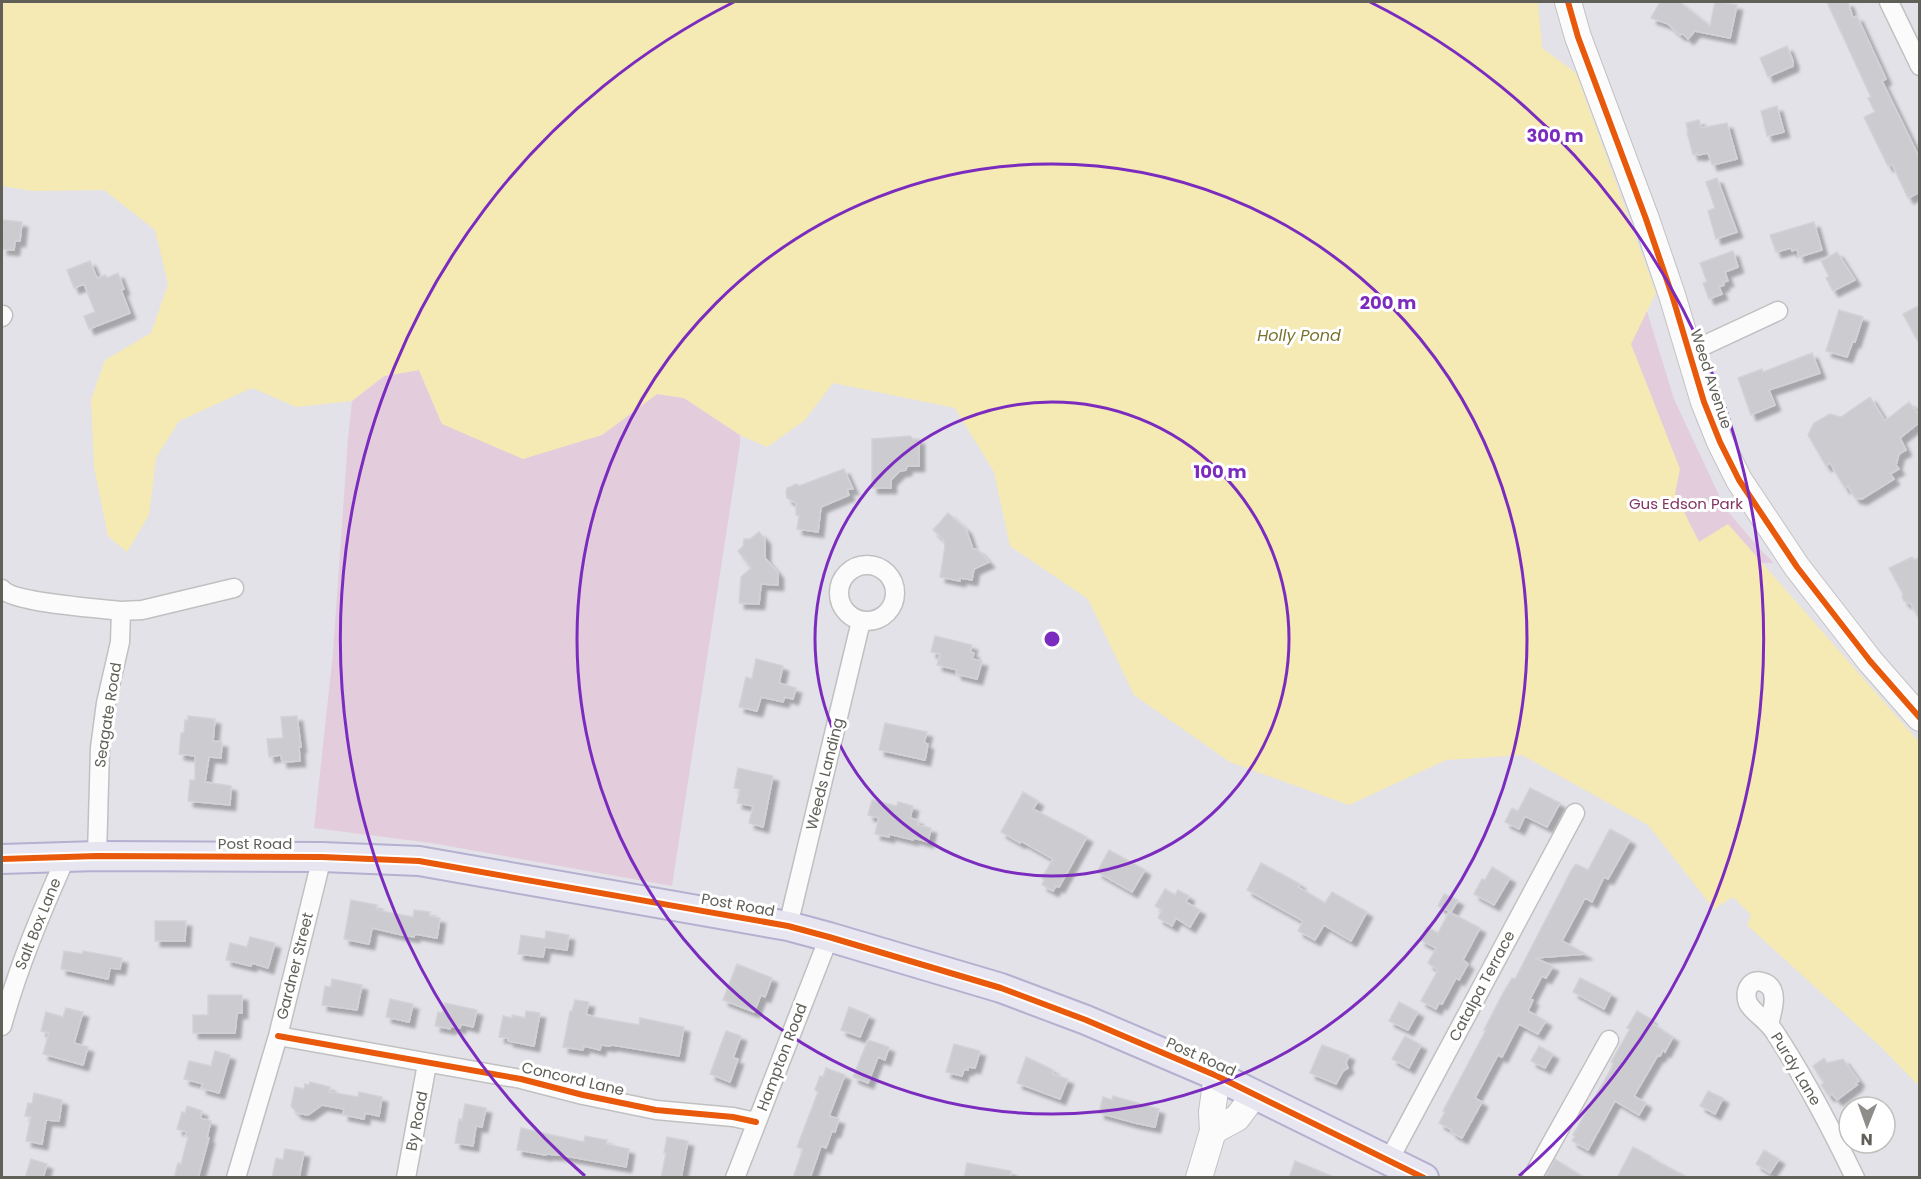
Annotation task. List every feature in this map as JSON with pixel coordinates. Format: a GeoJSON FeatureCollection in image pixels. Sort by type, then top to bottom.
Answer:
{"type":"FeatureCollection","features":[{"type":"Feature","properties":{"kind":"main road","name":"Post Road"},"geometry":{"type":"LineString","coordinates":[[2,859],[97,856],[322,857],[419,861],[788,926],[1001,988],[1089,1022],[1217,1076],[1424,1178]]}},
{"type":"Feature","properties":{"kind":"street","name":"Weed Avenue"},"geometry":{"type":"LineString","coordinates":[[1568,2],[1578,37],[1642,209],[1690,352],[1704,402],[1720,442],[1739,480],[1797,567],[1870,662],[1920,717]]}},
{"type":"Feature","properties":{"kind":"street"},"geometry":{"type":"LineString","coordinates":[[1889,2],[1920,66]]}},
{"type":"Feature","properties":{"kind":"street"},"geometry":{"type":"LineString","coordinates":[[1690,352],[1778,311]]}},
{"type":"Feature","properties":{"kind":"street"},"geometry":{"type":"LineString","coordinates":[[2,589],[5,594],[24,599],[122,611],[142,610],[234,588]]}},
{"type":"Feature","properties":{"kind":"street","name":"Seagate Road"},"geometry":{"type":"LineString","coordinates":[[97,856],[99,748],[106,703],[120,642],[122,611]]}},
{"type":"Feature","properties":{"kind":"street","name":"Weeds Landing"},"geometry":{"type":"LineString","coordinates":[[788,926],[861,621]]}},
{"type":"Feature","properties":{"kind":"street","name":"Catalpa Terrace"},"geometry":{"type":"LineString","coordinates":[[1389,1160],[1575,813]]}},
{"type":"Feature","properties":{"kind":"street","name":"Salt Box Lane"},"geometry":{"type":"LineString","coordinates":[[2,1026],[12,989],[33,930],[66,857]]}},
{"type":"Feature","properties":{"kind":"street","name":"Gardner Street"},"geometry":{"type":"LineString","coordinates":[[236,1178],[278,1036],[322,857]]}},
{"type":"Feature","properties":{"kind":"street","name":"Hampton Road"},"geometry":{"type":"LineString","coordinates":[[735,1178],[829,937]]}},
{"type":"Feature","properties":{"kind":"street","name":"Purdy Lane"},"geometry":{"type":"LineString","coordinates":[[1769,1024],[1817,1103],[1856,1178]]}},
{"type":"Feature","properties":{"kind":"street","name":"Concord Lane"},"geometry":{"type":"LineString","coordinates":[[278,1036],[521,1079],[656,1110],[733,1117],[756,1122]]}},
{"type":"Feature","properties":{"kind":"street"},"geometry":{"type":"LineString","coordinates":[[1532,1178],[1609,1040]]}},
{"type":"Feature","properties":{"kind":"street","name":"By Road"},"geometry":{"type":"LineString","coordinates":[[406,1178],[428,1064]]}},
{"type":"Feature","properties":{"kind":"street"},"geometry":{"type":"LineString","coordinates":[[1199,1178],[1213,1131],[1212,1112],[1217,1076]]}},
{"type":"Feature","properties":{"kind":"street"},"geometry":{"type":"LineString","coordinates":[[1213,1131],[1237,1118],[1255,1095]]}},
{"type":"Feature","properties":{"kind":"green space","name":"Gus Edson Park"},"geometry":{"type":"Polygon","coordinates":[[[1634,269],[1674,399],[1725,508],[1774,563],[1717,563],[1689,557],[1624,326],[1634,269]]]}},
{"type":"Feature","properties":{"kind":"green space"},"geometry":{"type":"Polygon","coordinates":[[[419,370],[442,424],[602,435],[657,394],[684,398],[740,435],[672,886],[431,843],[314,828],[333,653],[352,401],[384,376],[419,370]]]}},
{"type":"Feature","properties":{"kind":"water","name":"Holly Pond"},"geometry":{"type":"Polygon","coordinates":[[[2,2],[1538,2],[1542,48],[1576,73],[1656,293],[1631,344],[1680,469],[1675,494],[1699,542],[1728,524],[1919,742],[1919,1086],[1880,1046],[1747,925],[1751,915],[1733,897],[1714,909],[1648,825],[1522,755],[1446,760],[1349,805],[1230,762],[1134,695],[1088,599],[1010,546],[994,472],[955,408],[833,383],[804,421],[767,447],[740,435],[684,398],[657,394],[602,435],[523,459],[442,424],[419,370],[384,376],[352,401],[296,407],[252,388],[179,421],[156,458],[149,515],[127,552],[108,536],[94,467],[91,400],[105,360],[151,333],[168,284],[155,230],[104,190],[33,191],[2,186],[2,2]]]}},
{"type":"Feature","properties":{"kind":"building"},"geometry":{"type":"Polygon","coordinates":[[[1660,2],[1680,2],[1710,26],[1715,2],[1737,5],[1730,38],[1695,31],[1688,39],[1683,34],[1680,35],[1668,24],[1651,18],[1660,2]]]}},
{"type":"Feature","properties":{"kind":"building"},"geometry":{"type":"Polygon","coordinates":[[[1827,2],[1848,2],[1853,18],[1857,16],[1886,79],[1882,81],[1920,159],[1920,192],[1908,198],[1892,164],[1888,166],[1864,117],[1875,112],[1868,98],[1871,97],[1827,2]]]}},
{"type":"Feature","properties":{"kind":"building"},"geometry":{"type":"Polygon","coordinates":[[[1787,46],[1793,66],[1768,77],[1760,58],[1787,46]]]}},
{"type":"Feature","properties":{"kind":"building"},"geometry":{"type":"Polygon","coordinates":[[[1777,106],[1784,132],[1767,136],[1761,111],[1777,106]]]}},
{"type":"Feature","properties":{"kind":"building"},"geometry":{"type":"Polygon","coordinates":[[[1699,120],[1701,128],[1727,123],[1737,159],[1712,165],[1708,153],[1693,155],[1686,123],[1699,120]]]}},
{"type":"Feature","properties":{"kind":"building"},"geometry":{"type":"Polygon","coordinates":[[[1717,178],[1737,232],[1716,239],[1708,211],[1715,208],[1706,182],[1717,178]]]}},
{"type":"Feature","properties":{"kind":"building"},"geometry":{"type":"Polygon","coordinates":[[[3,220],[22,222],[20,241],[15,241],[14,250],[2,249],[3,220]]]}},
{"type":"Feature","properties":{"kind":"building"},"geometry":{"type":"Polygon","coordinates":[[[1814,222],[1822,250],[1799,257],[1797,249],[1792,251],[1791,248],[1776,252],[1770,235],[1814,222]]]}},
{"type":"Feature","properties":{"kind":"building"},"geometry":{"type":"Polygon","coordinates":[[[1733,251],[1738,267],[1725,272],[1728,281],[1723,282],[1724,285],[1719,287],[1722,294],[1709,299],[1703,283],[1707,282],[1700,263],[1733,251]]]}},
{"type":"Feature","properties":{"kind":"building"},"geometry":{"type":"Polygon","coordinates":[[[1837,252],[1855,280],[1833,291],[1826,278],[1829,276],[1821,261],[1837,252]]]}},
{"type":"Feature","properties":{"kind":"building"},"geometry":{"type":"Polygon","coordinates":[[[90,261],[97,278],[106,275],[107,278],[118,273],[124,289],[121,290],[130,313],[89,329],[84,316],[95,312],[84,284],[74,288],[67,270],[90,261]]]}},
{"type":"Feature","properties":{"kind":"building"},"geometry":{"type":"Polygon","coordinates":[[[1920,305],[1920,345],[1903,314],[1920,305]]]}},
{"type":"Feature","properties":{"kind":"building"},"geometry":{"type":"Polygon","coordinates":[[[1839,310],[1863,317],[1855,342],[1853,341],[1847,357],[1826,351],[1839,310]]]}},
{"type":"Feature","properties":{"kind":"building"},"geometry":{"type":"Polygon","coordinates":[[[1812,353],[1820,373],[1769,390],[1775,405],[1751,415],[1738,378],[1762,369],[1763,372],[1812,353]]]}},
{"type":"Feature","properties":{"kind":"building"},"geometry":{"type":"Polygon","coordinates":[[[1870,397],[1885,421],[1909,402],[1920,416],[1920,422],[1900,438],[1906,450],[1899,454],[1896,465],[1899,469],[1890,474],[1894,479],[1862,499],[1855,498],[1848,486],[1845,488],[1830,463],[1826,466],[1808,435],[1814,423],[1830,414],[1841,417],[1870,397]]]}},
{"type":"Feature","properties":{"kind":"building"},"geometry":{"type":"Polygon","coordinates":[[[910,436],[913,439],[919,439],[919,466],[907,466],[906,470],[900,471],[891,480],[891,488],[872,488],[872,439],[910,436]]]}},
{"type":"Feature","properties":{"kind":"building"},"geometry":{"type":"Polygon","coordinates":[[[844,469],[853,489],[847,489],[849,495],[821,507],[818,532],[797,529],[799,516],[796,515],[796,503],[787,498],[787,488],[797,484],[799,486],[844,469]]]}},
{"type":"Feature","properties":{"kind":"building"},"geometry":{"type":"Polygon","coordinates":[[[948,513],[966,529],[973,549],[977,549],[989,562],[974,569],[972,580],[960,578],[960,581],[940,577],[945,546],[943,539],[933,530],[948,513]]]}},
{"type":"Feature","properties":{"kind":"building"},"geometry":{"type":"Polygon","coordinates":[[[759,532],[765,539],[765,558],[778,573],[778,585],[761,584],[759,604],[739,603],[741,577],[751,568],[738,551],[743,546],[744,539],[750,539],[759,532]]]}},
{"type":"Feature","properties":{"kind":"building"},"geometry":{"type":"Polygon","coordinates":[[[1912,557],[1914,560],[1920,557],[1920,621],[1911,604],[1904,601],[1903,594],[1889,568],[1912,557]]]}},
{"type":"Feature","properties":{"kind":"building"},"geometry":{"type":"Polygon","coordinates":[[[935,636],[972,645],[970,652],[974,653],[972,659],[982,661],[977,679],[956,674],[957,670],[937,665],[940,654],[931,652],[935,636]]]}},
{"type":"Feature","properties":{"kind":"building"},"geometry":{"type":"Polygon","coordinates":[[[756,659],[783,666],[779,683],[796,688],[793,699],[785,697],[783,702],[761,697],[757,711],[739,707],[746,677],[752,679],[756,659]]]}},
{"type":"Feature","properties":{"kind":"building"},"geometry":{"type":"Polygon","coordinates":[[[188,716],[215,719],[213,741],[222,742],[221,758],[209,757],[205,782],[231,786],[230,805],[188,801],[190,780],[195,780],[195,756],[179,754],[181,733],[184,733],[185,720],[188,720],[188,716]]]}},
{"type":"Feature","properties":{"kind":"building"},"geometry":{"type":"Polygon","coordinates":[[[297,716],[301,747],[299,747],[300,761],[282,762],[281,755],[269,757],[267,739],[283,738],[281,717],[297,716]]]}},
{"type":"Feature","properties":{"kind":"building"},"geometry":{"type":"Polygon","coordinates":[[[885,723],[927,732],[924,743],[928,744],[925,760],[879,750],[885,723]]]}},
{"type":"Feature","properties":{"kind":"building"},"geometry":{"type":"Polygon","coordinates":[[[738,768],[773,776],[763,827],[749,823],[753,806],[737,803],[740,789],[734,788],[738,768]]]}},
{"type":"Feature","properties":{"kind":"building"},"geometry":{"type":"Polygon","coordinates":[[[1530,788],[1560,803],[1547,827],[1525,816],[1519,829],[1505,822],[1512,808],[1518,811],[1530,788]]]}},
{"type":"Feature","properties":{"kind":"building"},"geometry":{"type":"Polygon","coordinates":[[[1023,792],[1038,801],[1033,809],[1087,837],[1059,887],[1056,886],[1053,891],[1042,885],[1044,880],[1042,878],[1053,859],[1001,832],[1023,792]]]}},
{"type":"Feature","properties":{"kind":"building"},"geometry":{"type":"Polygon","coordinates":[[[872,800],[897,806],[898,802],[913,806],[910,818],[918,820],[917,825],[931,828],[928,842],[889,834],[889,837],[875,834],[879,818],[868,815],[872,800]]]}},
{"type":"Feature","properties":{"kind":"building"},"geometry":{"type":"Polygon","coordinates":[[[1610,829],[1630,840],[1608,879],[1604,877],[1592,902],[1585,898],[1562,941],[1586,954],[1535,958],[1553,966],[1546,978],[1542,976],[1530,999],[1533,1000],[1528,1011],[1546,1021],[1538,1034],[1519,1024],[1502,1057],[1498,1055],[1475,1098],[1482,1102],[1462,1138],[1439,1123],[1445,1112],[1443,1111],[1502,995],[1512,978],[1515,979],[1571,871],[1576,864],[1588,870],[1610,829]]]}},
{"type":"Feature","properties":{"kind":"building"},"geometry":{"type":"Polygon","coordinates":[[[1109,850],[1145,870],[1132,892],[1097,872],[1109,850]]]}},
{"type":"Feature","properties":{"kind":"building"},"geometry":{"type":"Polygon","coordinates":[[[1261,863],[1300,884],[1298,887],[1325,903],[1332,892],[1367,912],[1351,941],[1324,925],[1315,940],[1298,931],[1303,921],[1247,890],[1261,863]]]}},
{"type":"Feature","properties":{"kind":"building"},"geometry":{"type":"Polygon","coordinates":[[[1492,867],[1510,878],[1494,905],[1474,894],[1492,867]]]}},
{"type":"Feature","properties":{"kind":"building"},"geometry":{"type":"Polygon","coordinates":[[[1165,889],[1175,895],[1178,890],[1189,896],[1186,902],[1200,910],[1190,927],[1176,918],[1172,926],[1158,918],[1162,910],[1155,906],[1165,889]]]}},
{"type":"Feature","properties":{"kind":"building"},"geometry":{"type":"Polygon","coordinates":[[[1444,894],[1458,900],[1451,912],[1438,906],[1444,894]]]}},
{"type":"Feature","properties":{"kind":"building"},"geometry":{"type":"Polygon","coordinates":[[[351,900],[377,905],[376,910],[413,917],[414,910],[430,912],[429,916],[440,918],[437,938],[415,934],[414,937],[372,928],[369,944],[344,939],[351,900]]]}},
{"type":"Feature","properties":{"kind":"building"},"geometry":{"type":"Polygon","coordinates":[[[1449,912],[1480,928],[1463,960],[1468,964],[1459,980],[1456,978],[1442,1004],[1439,1003],[1436,1009],[1421,1001],[1438,970],[1428,963],[1436,948],[1420,940],[1427,927],[1438,933],[1449,912]]]}},
{"type":"Feature","properties":{"kind":"building"},"geometry":{"type":"Polygon","coordinates":[[[155,921],[186,921],[185,941],[155,941],[155,921]]]}},
{"type":"Feature","properties":{"kind":"building"},"geometry":{"type":"Polygon","coordinates":[[[546,931],[569,935],[567,950],[545,947],[543,957],[518,954],[521,935],[545,939],[546,931]]]}},
{"type":"Feature","properties":{"kind":"building"},"geometry":{"type":"Polygon","coordinates":[[[250,937],[275,943],[268,968],[252,963],[251,966],[226,960],[230,943],[247,947],[250,937]]]}},
{"type":"Feature","properties":{"kind":"building"},"geometry":{"type":"Polygon","coordinates":[[[64,951],[82,954],[83,951],[122,958],[120,969],[110,968],[108,979],[61,969],[64,951]]]}},
{"type":"Feature","properties":{"kind":"building"},"geometry":{"type":"Polygon","coordinates":[[[737,964],[772,978],[765,997],[761,995],[754,1012],[723,1000],[737,964]]]}},
{"type":"Feature","properties":{"kind":"building"},"geometry":{"type":"Polygon","coordinates":[[[1580,978],[1611,994],[1604,1009],[1573,992],[1580,978]]]}},
{"type":"Feature","properties":{"kind":"building"},"geometry":{"type":"Polygon","coordinates":[[[332,979],[362,985],[357,1010],[322,1005],[325,986],[331,987],[332,979]]]}},
{"type":"Feature","properties":{"kind":"building"},"geometry":{"type":"Polygon","coordinates":[[[208,995],[242,995],[242,1013],[237,1013],[235,1033],[193,1033],[193,1015],[208,1015],[208,995]]]}},
{"type":"Feature","properties":{"kind":"building"},"geometry":{"type":"Polygon","coordinates":[[[390,999],[413,1004],[409,1022],[386,1017],[390,999]]]}},
{"type":"Feature","properties":{"kind":"building"},"geometry":{"type":"Polygon","coordinates":[[[575,1000],[589,1002],[586,1014],[594,1017],[639,1025],[640,1018],[684,1027],[679,1056],[612,1045],[601,1045],[600,1050],[584,1046],[583,1050],[563,1047],[570,1011],[572,1011],[575,1000]]]}},
{"type":"Feature","properties":{"kind":"building"},"geometry":{"type":"Polygon","coordinates":[[[1399,1002],[1418,1012],[1408,1030],[1389,1021],[1399,1002]]]}},
{"type":"Feature","properties":{"kind":"building"},"geometry":{"type":"Polygon","coordinates":[[[445,1003],[477,1010],[473,1027],[461,1024],[460,1028],[451,1026],[450,1029],[435,1026],[438,1012],[442,1013],[445,1003]]]}},
{"type":"Feature","properties":{"kind":"building"},"geometry":{"type":"Polygon","coordinates":[[[849,1007],[869,1015],[860,1037],[841,1030],[849,1007]]]}},
{"type":"Feature","properties":{"kind":"building"},"geometry":{"type":"Polygon","coordinates":[[[66,1008],[83,1012],[74,1043],[88,1047],[83,1065],[43,1054],[49,1033],[41,1031],[46,1012],[63,1017],[66,1008]]]}},
{"type":"Feature","properties":{"kind":"building"},"geometry":{"type":"Polygon","coordinates":[[[526,1011],[540,1013],[534,1046],[499,1037],[503,1016],[512,1018],[512,1015],[525,1018],[526,1011]]]}},
{"type":"Feature","properties":{"kind":"building"},"geometry":{"type":"Polygon","coordinates":[[[1637,1011],[1673,1037],[1665,1052],[1663,1050],[1660,1056],[1658,1055],[1634,1096],[1646,1103],[1639,1115],[1615,1101],[1588,1150],[1572,1141],[1575,1136],[1573,1135],[1611,1069],[1613,1063],[1611,1062],[1630,1029],[1627,1028],[1637,1011]]]}},
{"type":"Feature","properties":{"kind":"building"},"geometry":{"type":"Polygon","coordinates":[[[726,1031],[741,1036],[733,1058],[738,1059],[730,1082],[710,1074],[726,1031]]]}},
{"type":"Feature","properties":{"kind":"building"},"geometry":{"type":"Polygon","coordinates":[[[1405,1036],[1421,1045],[1409,1068],[1392,1059],[1405,1036]]]}},
{"type":"Feature","properties":{"kind":"building"},"geometry":{"type":"Polygon","coordinates":[[[868,1040],[889,1047],[885,1060],[878,1057],[868,1083],[853,1077],[868,1040]]]}},
{"type":"Feature","properties":{"kind":"building"},"geometry":{"type":"Polygon","coordinates":[[[954,1044],[980,1051],[975,1068],[964,1069],[962,1076],[946,1072],[954,1044]]]}},
{"type":"Feature","properties":{"kind":"building"},"geometry":{"type":"Polygon","coordinates":[[[1322,1045],[1349,1055],[1346,1063],[1348,1068],[1343,1071],[1336,1084],[1310,1073],[1322,1045]]]}},
{"type":"Feature","properties":{"kind":"building"},"geometry":{"type":"Polygon","coordinates":[[[1539,1046],[1553,1054],[1545,1068],[1531,1061],[1539,1046]]]}},
{"type":"Feature","properties":{"kind":"building"},"geometry":{"type":"Polygon","coordinates":[[[215,1051],[230,1055],[219,1093],[201,1088],[203,1084],[184,1079],[189,1061],[211,1066],[215,1051]]]}},
{"type":"Feature","properties":{"kind":"building"},"geometry":{"type":"Polygon","coordinates":[[[1026,1057],[1053,1070],[1052,1074],[1068,1079],[1060,1099],[1017,1083],[1026,1057]]]}},
{"type":"Feature","properties":{"kind":"building"},"geometry":{"type":"Polygon","coordinates":[[[1824,1058],[1827,1063],[1843,1059],[1859,1081],[1844,1095],[1837,1095],[1837,1100],[1832,1094],[1829,1096],[1821,1085],[1824,1083],[1813,1066],[1824,1058]]]}},
{"type":"Feature","properties":{"kind":"building"},"geometry":{"type":"Polygon","coordinates":[[[826,1068],[845,1075],[829,1116],[839,1119],[826,1148],[821,1146],[810,1178],[793,1178],[803,1149],[797,1147],[818,1092],[815,1090],[820,1076],[823,1077],[826,1068]]]}},
{"type":"Feature","properties":{"kind":"building"},"geometry":{"type":"Polygon","coordinates":[[[310,1082],[330,1087],[329,1092],[358,1097],[359,1092],[382,1097],[379,1116],[365,1113],[364,1119],[343,1115],[344,1109],[322,1105],[308,1115],[297,1113],[291,1106],[295,1087],[304,1089],[305,1084],[309,1085],[310,1082]]]}},
{"type":"Feature","properties":{"kind":"building"},"geometry":{"type":"Polygon","coordinates":[[[1708,1091],[1723,1098],[1715,1114],[1700,1106],[1708,1091]]]}},
{"type":"Feature","properties":{"kind":"building"},"geometry":{"type":"Polygon","coordinates":[[[34,1093],[62,1100],[59,1121],[46,1120],[42,1144],[26,1141],[31,1117],[25,1116],[28,1103],[32,1104],[34,1093]]]}},
{"type":"Feature","properties":{"kind":"building"},"geometry":{"type":"Polygon","coordinates":[[[1113,1096],[1159,1109],[1155,1127],[1099,1113],[1103,1097],[1112,1100],[1113,1096]]]}},
{"type":"Feature","properties":{"kind":"building"},"geometry":{"type":"Polygon","coordinates":[[[465,1104],[486,1108],[482,1127],[476,1126],[473,1146],[455,1143],[459,1119],[462,1120],[465,1104]]]}},
{"type":"Feature","properties":{"kind":"building"},"geometry":{"type":"Polygon","coordinates":[[[187,1106],[202,1111],[200,1118],[211,1121],[207,1137],[209,1138],[198,1178],[174,1178],[178,1163],[181,1164],[188,1137],[185,1136],[187,1132],[177,1129],[182,1112],[185,1113],[187,1106]]]}},
{"type":"Feature","properties":{"kind":"building"},"geometry":{"type":"Polygon","coordinates":[[[521,1128],[584,1142],[585,1136],[607,1140],[606,1144],[629,1149],[626,1167],[517,1150],[521,1128]]]}},
{"type":"Feature","properties":{"kind":"building"},"geometry":{"type":"Polygon","coordinates":[[[667,1137],[688,1141],[681,1178],[661,1178],[667,1137]]]}},
{"type":"Feature","properties":{"kind":"building"},"geometry":{"type":"Polygon","coordinates":[[[1633,1147],[1651,1158],[1689,1178],[1617,1178],[1633,1147]]]}},
{"type":"Feature","properties":{"kind":"building"},"geometry":{"type":"Polygon","coordinates":[[[285,1149],[304,1152],[299,1178],[272,1178],[276,1158],[283,1160],[285,1149]]]}},
{"type":"Feature","properties":{"kind":"building"},"geometry":{"type":"Polygon","coordinates":[[[1764,1150],[1779,1159],[1770,1173],[1756,1164],[1764,1150]]]}},
{"type":"Feature","properties":{"kind":"building"},"geometry":{"type":"Polygon","coordinates":[[[31,1159],[47,1164],[43,1178],[25,1178],[31,1159]]]}},
{"type":"Feature","properties":{"kind":"building"},"geometry":{"type":"Polygon","coordinates":[[[1555,1159],[1564,1165],[1585,1178],[1545,1178],[1555,1159]]]}},
{"type":"Feature","properties":{"kind":"building"},"geometry":{"type":"Polygon","coordinates":[[[1295,1161],[1334,1177],[1289,1178],[1295,1161]]]}},
{"type":"Feature","properties":{"kind":"building"},"geometry":{"type":"Polygon","coordinates":[[[967,1163],[1011,1171],[1010,1178],[964,1178],[967,1163]]]}},
{"type":"Feature","properties":{"kind":"cycle path"},"geometry":{"type":"LineString","coordinates":[[1568,2],[1578,37],[1646,219],[1672,295],[1704,402],[1720,442],[1739,480],[1797,567],[1870,661],[1920,718]]}},
{"type":"Feature","properties":{"kind":"cycle path"},"geometry":{"type":"LineString","coordinates":[[2,859],[97,856],[322,857],[419,861],[788,926],[1001,988],[1086,1020],[1217,1076],[1424,1178]]}},
{"type":"Feature","properties":{"kind":"cycle path"},"geometry":{"type":"LineString","coordinates":[[278,1036],[521,1079],[656,1110],[733,1117],[756,1122]]}}]}
